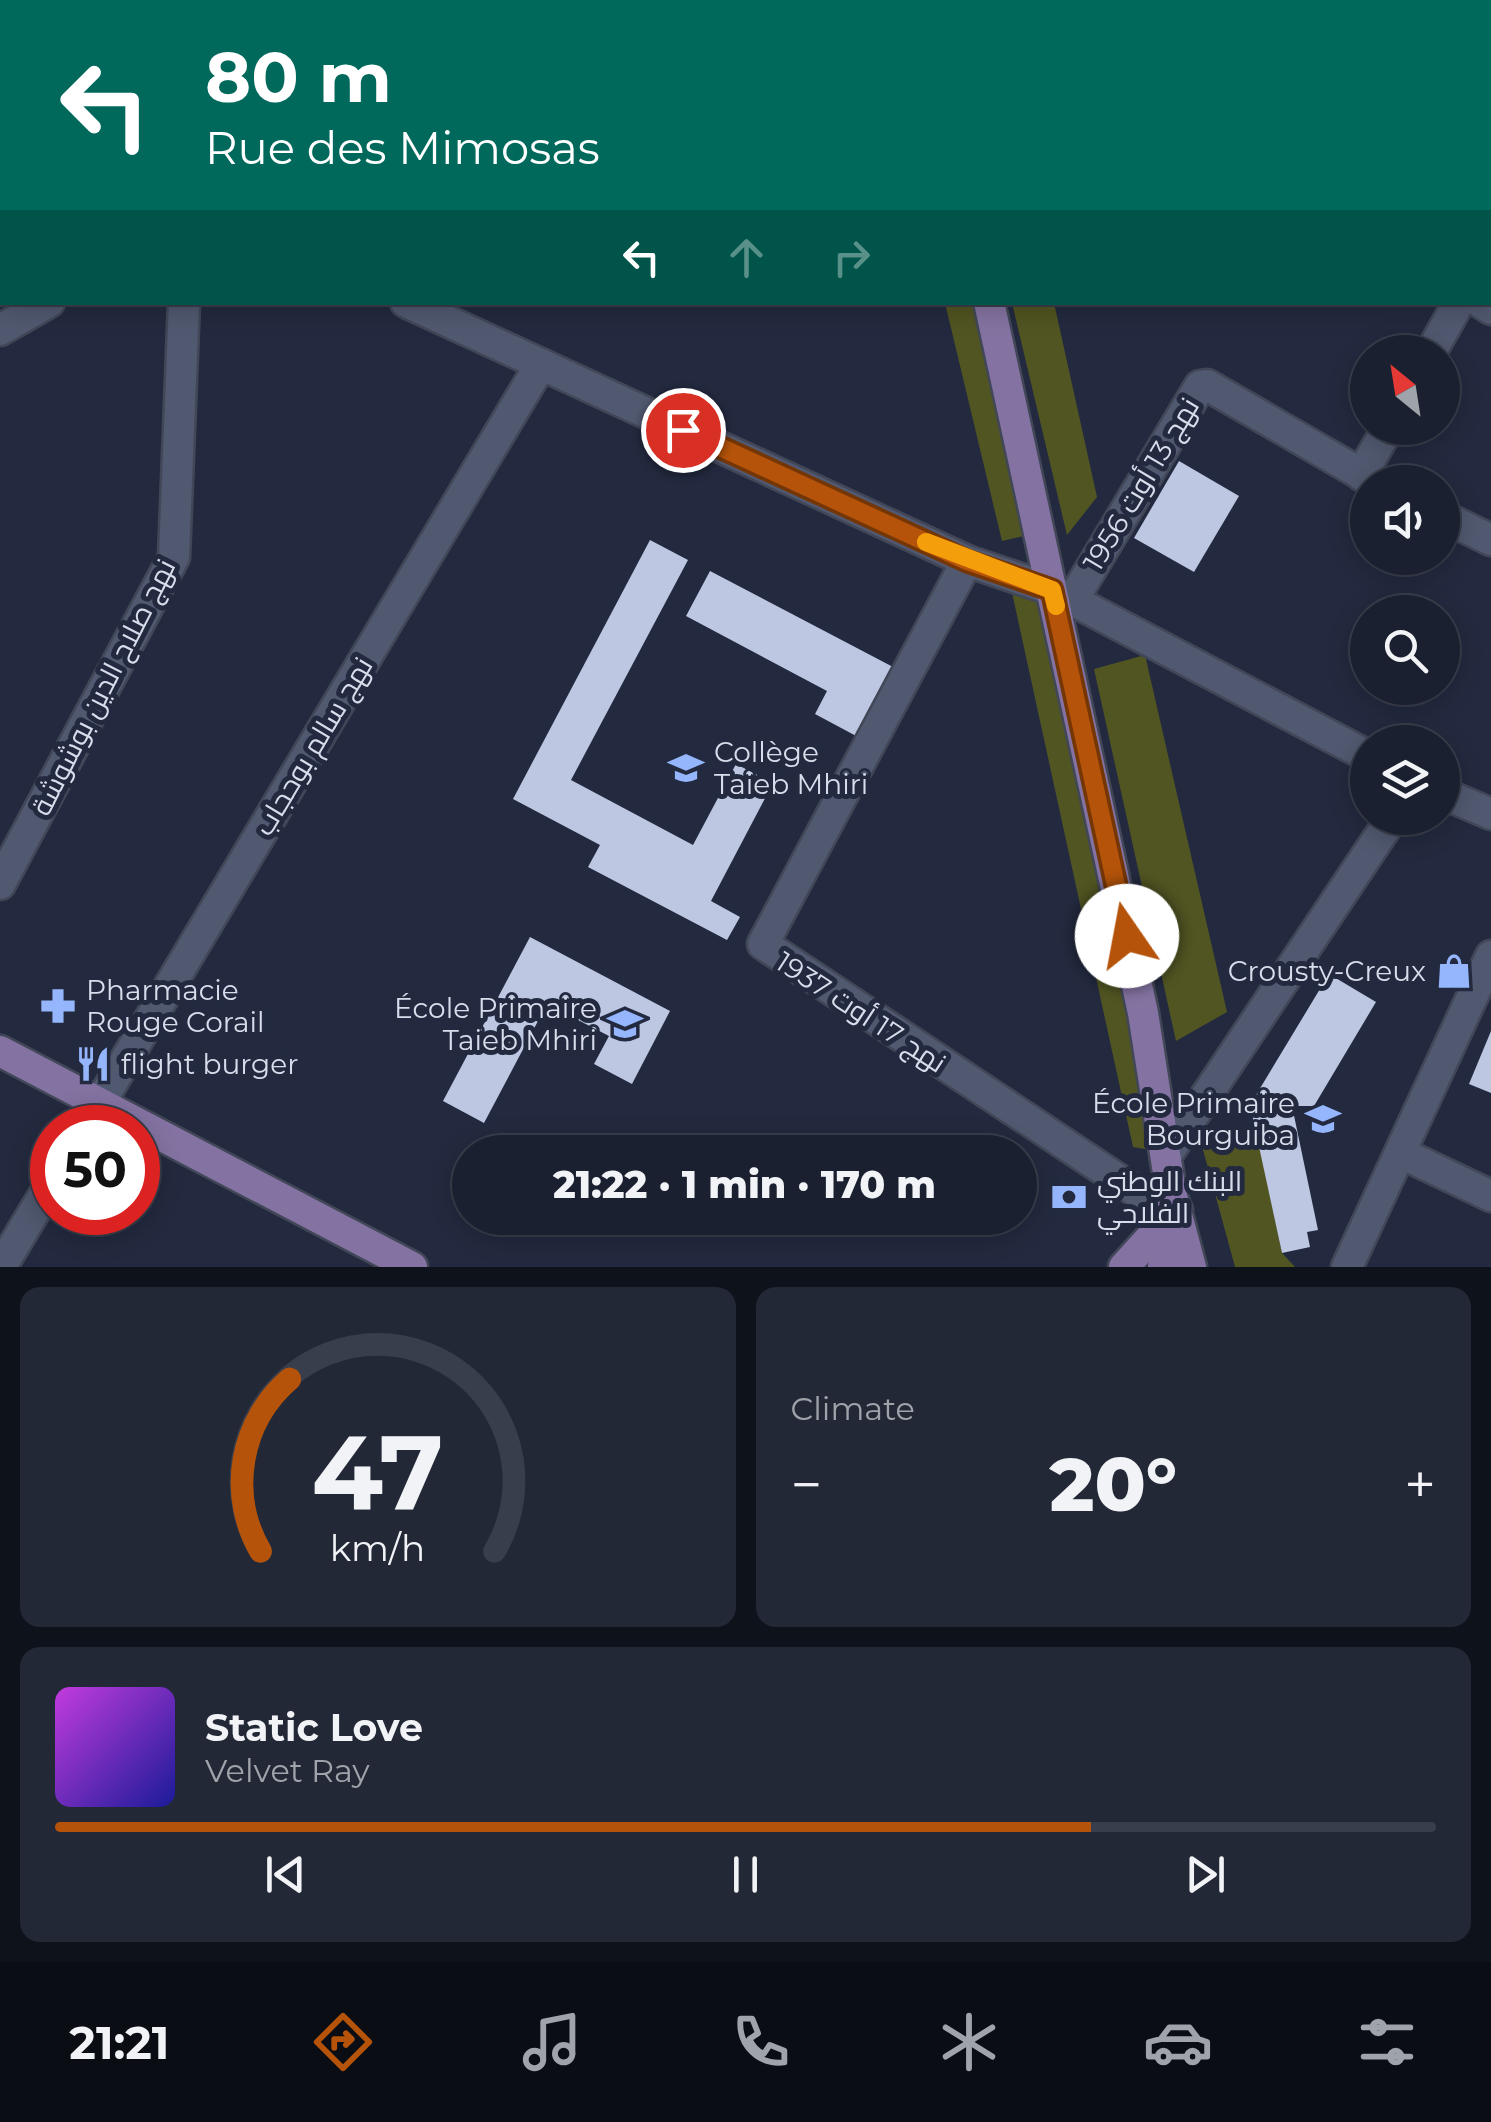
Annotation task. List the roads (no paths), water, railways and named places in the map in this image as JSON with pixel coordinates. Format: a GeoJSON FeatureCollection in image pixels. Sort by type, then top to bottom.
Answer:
{"type":"FeatureCollection","features":[{"type":"Feature","properties":{"kind":"main road"},"geometry":{"type":"LineString","coordinates":[[990,305],[1062,596],[1144,1014],[1168,1153],[1170,1209],[1163,1267]]}},
{"type":"Feature","properties":{"kind":"main road"},"geometry":{"type":"LineString","coordinates":[[0,1051],[76,1105]]}},
{"type":"Feature","properties":{"kind":"main road"},"geometry":{"type":"LineString","coordinates":[[160,1148],[412,1267]]}},
{"type":"Feature","properties":{"kind":"main road"},"geometry":{"type":"LineString","coordinates":[[1124,1267],[1170,1209]]}},
{"type":"Feature","properties":{"kind":"main road"},"geometry":{"type":"LineString","coordinates":[[1170,1209],[1192,1267]]}},
{"type":"Feature","properties":{"kind":"street"},"geometry":{"type":"LineString","coordinates":[[2,327],[42,305]]}},
{"type":"Feature","properties":{"kind":"street","name":"نهج صلاح الدين بوشوشة"},"geometry":{"type":"LineString","coordinates":[[0,884],[174,557],[184,305]]}},
{"type":"Feature","properties":{"kind":"street"},"geometry":{"type":"LineString","coordinates":[[412,305],[967,561],[1062,596],[1350,747]]}},
{"type":"Feature","properties":{"kind":"street"},"geometry":{"type":"LineString","coordinates":[[1440,335],[1457,305]]}},
{"type":"Feature","properties":{"kind":"street","name":"نهج سالم بوحجاب"},"geometry":{"type":"LineString","coordinates":[[99,1105],[540,364]]}},
{"type":"Feature","properties":{"kind":"street","name":"نهج 13 أوت 1956"},"geometry":{"type":"LineString","coordinates":[[1062,596],[1200,386],[1207,385],[1350,468]]}},
{"type":"Feature","properties":{"kind":"street"},"geometry":{"type":"LineString","coordinates":[[1460,525],[1491,540]]}},
{"type":"Feature","properties":{"kind":"street","name":"نهج 17 أوت 1937"},"geometry":{"type":"LineString","coordinates":[[967,561],[763,944],[1170,1209]]}},
{"type":"Feature","properties":{"kind":"street"},"geometry":{"type":"LineString","coordinates":[[1460,801],[1491,814]]}},
{"type":"Feature","properties":{"kind":"street"},"geometry":{"type":"LineString","coordinates":[[1168,1153],[1381,835]]}},
{"type":"Feature","properties":{"kind":"street"},"geometry":{"type":"LineString","coordinates":[[1348,1267],[1491,956]]}},
{"type":"Feature","properties":{"kind":"street"},"geometry":{"type":"LineString","coordinates":[[1401,1153],[1491,1196]]}},
{"type":"Feature","properties":{"kind":"street"},"geometry":{"type":"LineString","coordinates":[[1,1267],[30,1219]]}},
{"type":"Feature","properties":{"kind":"place","name":"Collège Taieb Mhiri"},"geometry":{"type":"Point","coordinates":[686,768]}},
{"type":"Feature","properties":{"kind":"place","name":"Crousty-Creux"},"geometry":{"type":"Point","coordinates":[1454,971]}},
{"type":"Feature","properties":{"kind":"place","name":"Pharmacie Rouge Corail"},"geometry":{"type":"Point","coordinates":[58,1006]}},
{"type":"Feature","properties":{"kind":"place","name":"École Primaire Taieb Mhiri"},"geometry":{"type":"Point","coordinates":[625,1024]}},
{"type":"Feature","properties":{"kind":"place","name":"flight burger"},"geometry":{"type":"Point","coordinates":[93,1064]}},
{"type":"Feature","properties":{"kind":"place","name":"École Primaire Bourguiba"},"geometry":{"type":"Point","coordinates":[1323,1119]}},
{"type":"Feature","properties":{"kind":"place","name":"البنك الوطني الفلاحي"},"geometry":{"type":"Point","coordinates":[1069,1197]}}]}
